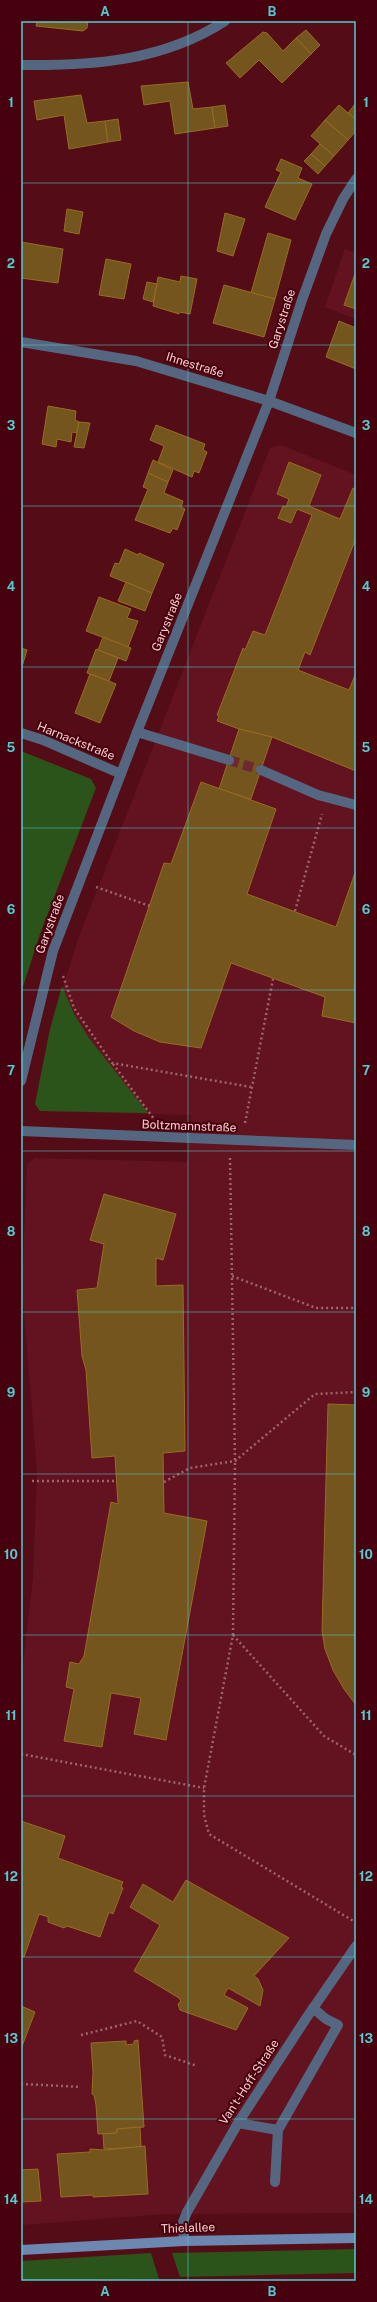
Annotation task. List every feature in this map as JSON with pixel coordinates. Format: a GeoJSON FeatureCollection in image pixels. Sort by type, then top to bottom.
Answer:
{"type":"FeatureCollection","features":[{"type":"Feature","properties":{"kind":"main road","name":"Thielallee"},"geometry":{"type":"LineString","coordinates":[[21,2250],[184,2241],[356,2238]]}},
{"type":"Feature","properties":{"kind":"street"},"geometry":{"type":"LineString","coordinates":[[21,65],[74,65],[127,60],[182,44],[225,21]]}},
{"type":"Feature","properties":{"kind":"street","name":"Garystraße"},"geometry":{"type":"LineString","coordinates":[[21,1081],[53,951],[137,732],[269,401],[302,300],[326,234],[343,199],[356,179]]}},
{"type":"Feature","properties":{"kind":"street","name":"Ihnestraße"},"geometry":{"type":"LineString","coordinates":[[21,342],[136,361],[269,401],[356,433]]}},
{"type":"Feature","properties":{"kind":"street"},"geometry":{"type":"LineString","coordinates":[[137,732],[229,760]]}},
{"type":"Feature","properties":{"kind":"street","name":"Harnackstraße"},"geometry":{"type":"LineString","coordinates":[[21,733],[43,740],[121,774]]}},
{"type":"Feature","properties":{"kind":"street"},"geometry":{"type":"LineString","coordinates":[[261,770],[318,795],[356,804]]}},
{"type":"Feature","properties":{"kind":"street","name":"Boltzmannstraße"},"geometry":{"type":"LineString","coordinates":[[21,1131],[356,1145]]}},
{"type":"Feature","properties":{"kind":"street","name":"Van't-Hoff-Straße"},"geometry":{"type":"LineString","coordinates":[[184,2241],[183,2222],[187,2212],[238,2123],[313,2008],[356,1946]]}},
{"type":"Feature","properties":{"kind":"street"},"geometry":{"type":"LineString","coordinates":[[274,2182],[278,2130],[338,2025],[326,2019],[313,2008]]}},
{"type":"Feature","properties":{"kind":"street"},"geometry":{"type":"LineString","coordinates":[[238,2123],[278,2130]]}},
{"type":"Feature","properties":{"kind":"path"},"geometry":{"type":"LineString","coordinates":[[295,911],[322,814]]}},
{"type":"Feature","properties":{"kind":"path"},"geometry":{"type":"LineString","coordinates":[[96,887],[150,906]]}},
{"type":"Feature","properties":{"kind":"path"},"geometry":{"type":"LineString","coordinates":[[63,976],[74,1008],[112,1063],[154,1119]]}},
{"type":"Feature","properties":{"kind":"path"},"geometry":{"type":"LineString","coordinates":[[245,1123],[272,979]]}},
{"type":"Feature","properties":{"kind":"path"},"geometry":{"type":"LineString","coordinates":[[112,1063],[251,1087]]}},
{"type":"Feature","properties":{"kind":"path"},"geometry":{"type":"LineString","coordinates":[[230,1158],[235,1461],[233,1635],[204,1788],[204,1815],[209,1834],[355,1922]]}},
{"type":"Feature","properties":{"kind":"path"},"geometry":{"type":"LineString","coordinates":[[232,1276],[316,1308],[356,1308]]}},
{"type":"Feature","properties":{"kind":"path"},"geometry":{"type":"LineString","coordinates":[[164,1482],[190,1468],[235,1461],[315,1394],[356,1392]]}},
{"type":"Feature","properties":{"kind":"path"},"geometry":{"type":"LineString","coordinates":[[32,1481],[116,1481]]}},
{"type":"Feature","properties":{"kind":"path"},"geometry":{"type":"LineString","coordinates":[[233,1635],[324,1736],[356,1755]]}},
{"type":"Feature","properties":{"kind":"path"},"geometry":{"type":"LineString","coordinates":[[21,1754],[204,1788]]}},
{"type":"Feature","properties":{"kind":"path"},"geometry":{"type":"LineString","coordinates":[[81,2035],[137,2021],[162,2037],[165,2055],[197,2066]]}},
{"type":"Feature","properties":{"kind":"path"},"geometry":{"type":"LineString","coordinates":[[21,2084],[81,2087]]}},
{"type":"Feature","properties":{"kind":"shaded area"},"geometry":{"type":"Polygon","coordinates":[[[345,249],[356,253],[356,319],[325,307],[345,249]]]}},
{"type":"Feature","properties":{"kind":"shaded area"},"geometry":{"type":"Polygon","coordinates":[[[281,445],[356,475],[356,2213],[166,2214],[21,2225],[21,1681],[33,1577],[37,1471],[22,1288],[27,1165],[34,1158],[187,1162],[191,1115],[40,1111],[35,1104],[50,1029],[78,939],[270,448],[281,445]]]}},
{"type":"Feature","properties":{"kind":"green space"},"geometry":{"type":"Polygon","coordinates":[[[21,751],[91,779],[96,788],[40,934],[21,993],[21,751]]]}},
{"type":"Feature","properties":{"kind":"green space"},"geometry":{"type":"Polygon","coordinates":[[[62,986],[74,1014],[89,1038],[148,1113],[40,1111],[35,1104],[50,1029],[62,986]]]}},
{"type":"Feature","properties":{"kind":"green space"},"geometry":{"type":"Polygon","coordinates":[[[356,2249],[356,2273],[180,2277],[172,2253],[356,2249]]]}},
{"type":"Feature","properties":{"kind":"green space"},"geometry":{"type":"Polygon","coordinates":[[[151,2253],[159,2279],[21,2281],[21,2261],[151,2253]]]}},
{"type":"Feature","properties":{"kind":"building"},"geometry":{"type":"Polygon","coordinates":[[[37,21],[88,21],[87,28],[83,31],[36,26],[37,21]]]}},
{"type":"Feature","properties":{"kind":"building"},"geometry":{"type":"Polygon","coordinates":[[[306,30],[320,45],[311,54],[296,38],[306,30]]]}},
{"type":"Feature","properties":{"kind":"building"},"geometry":{"type":"Polygon","coordinates":[[[263,32],[267,33],[283,51],[296,38],[311,54],[282,83],[259,60],[240,78],[226,63],[263,32]]]}},
{"type":"Feature","properties":{"kind":"building"},"geometry":{"type":"Polygon","coordinates":[[[188,82],[193,109],[212,107],[215,128],[175,134],[170,101],[144,105],[141,86],[188,82]]]}},
{"type":"Feature","properties":{"kind":"building"},"geometry":{"type":"Polygon","coordinates":[[[81,95],[87,123],[105,121],[108,142],[69,149],[64,115],[37,120],[34,101],[81,95]]]}},
{"type":"Feature","properties":{"kind":"building"},"geometry":{"type":"Polygon","coordinates":[[[356,103],[356,120],[348,113],[356,103]]]}},
{"type":"Feature","properties":{"kind":"building"},"geometry":{"type":"Polygon","coordinates":[[[225,105],[228,126],[215,128],[212,107],[225,105]]]}},
{"type":"Feature","properties":{"kind":"building"},"geometry":{"type":"Polygon","coordinates":[[[339,105],[356,120],[356,131],[348,140],[325,120],[339,105]]]}},
{"type":"Feature","properties":{"kind":"building"},"geometry":{"type":"Polygon","coordinates":[[[118,119],[121,140],[108,142],[105,121],[118,119]]]}},
{"type":"Feature","properties":{"kind":"building"},"geometry":{"type":"Polygon","coordinates":[[[325,120],[348,140],[334,156],[311,136],[325,120]]]}},
{"type":"Feature","properties":{"kind":"building"},"geometry":{"type":"Polygon","coordinates":[[[320,144],[334,156],[325,166],[311,154],[320,144]]]}},
{"type":"Feature","properties":{"kind":"building"},"geometry":{"type":"Polygon","coordinates":[[[311,154],[325,166],[318,174],[304,161],[311,154]]]}},
{"type":"Feature","properties":{"kind":"building"},"geometry":{"type":"Polygon","coordinates":[[[281,159],[302,168],[298,178],[312,184],[295,220],[265,207],[281,172],[276,170],[281,159]]]}},
{"type":"Feature","properties":{"kind":"building"},"geometry":{"type":"Polygon","coordinates":[[[67,209],[83,212],[79,234],[64,231],[67,209]]]}},
{"type":"Feature","properties":{"kind":"building"},"geometry":{"type":"Polygon","coordinates":[[[225,213],[245,219],[233,256],[217,251],[225,213]]]}},
{"type":"Feature","properties":{"kind":"building"},"geometry":{"type":"Polygon","coordinates":[[[268,233],[291,240],[275,299],[251,293],[268,233]]]}},
{"type":"Feature","properties":{"kind":"building"},"geometry":{"type":"Polygon","coordinates":[[[21,242],[63,249],[58,283],[21,278],[21,242]]]}},
{"type":"Feature","properties":{"kind":"building"},"geometry":{"type":"Polygon","coordinates":[[[106,259],[131,264],[124,299],[99,295],[106,259]]]}},
{"type":"Feature","properties":{"kind":"building"},"geometry":{"type":"Polygon","coordinates":[[[356,271],[356,309],[344,305],[356,271]]]}},
{"type":"Feature","properties":{"kind":"building"},"geometry":{"type":"Polygon","coordinates":[[[181,276],[197,279],[190,314],[179,312],[179,314],[153,306],[158,277],[180,282],[181,276]]]}},
{"type":"Feature","properties":{"kind":"building"},"geometry":{"type":"Polygon","coordinates":[[[147,282],[157,284],[153,302],[143,299],[147,282]]]}},
{"type":"Feature","properties":{"kind":"building"},"geometry":{"type":"Polygon","coordinates":[[[224,285],[275,299],[264,337],[213,323],[224,285]]]}},
{"type":"Feature","properties":{"kind":"building"},"geometry":{"type":"Polygon","coordinates":[[[339,321],[356,328],[356,369],[326,357],[339,321]]]}},
{"type":"Feature","properties":{"kind":"building"},"geometry":{"type":"Polygon","coordinates":[[[48,406],[76,411],[75,420],[79,422],[77,433],[72,432],[71,442],[57,439],[56,447],[42,444],[48,406]]]}},
{"type":"Feature","properties":{"kind":"building"},"geometry":{"type":"Polygon","coordinates":[[[79,422],[90,423],[84,448],[74,447],[79,422]]]}},
{"type":"Feature","properties":{"kind":"building"},"geometry":{"type":"Polygon","coordinates":[[[156,425],[205,444],[203,450],[207,452],[199,473],[194,471],[192,477],[158,462],[164,446],[150,440],[156,425]]]}},
{"type":"Feature","properties":{"kind":"building"},"geometry":{"type":"Polygon","coordinates":[[[153,460],[173,470],[168,482],[148,473],[153,460]]]}},
{"type":"Feature","properties":{"kind":"building"},"geometry":{"type":"Polygon","coordinates":[[[289,462],[321,475],[309,506],[340,519],[353,488],[356,489],[356,538],[310,655],[305,652],[298,670],[349,690],[356,673],[356,771],[272,737],[239,729],[217,721],[219,716],[217,715],[243,648],[245,650],[253,631],[265,635],[312,515],[297,509],[291,523],[278,518],[283,506],[286,507],[289,499],[277,494],[289,462]]]}},
{"type":"Feature","properties":{"kind":"building"},"geometry":{"type":"Polygon","coordinates":[[[148,473],[168,482],[164,493],[183,501],[181,507],[185,509],[177,530],[173,528],[170,533],[135,520],[148,489],[143,487],[148,473]]]}},
{"type":"Feature","properties":{"kind":"building"},"geometry":{"type":"Polygon","coordinates":[[[125,549],[138,555],[139,553],[164,564],[152,593],[110,576],[115,563],[119,564],[125,549]]]}},
{"type":"Feature","properties":{"kind":"building"},"geometry":{"type":"Polygon","coordinates":[[[126,582],[152,593],[145,611],[118,601],[126,582]]]}},
{"type":"Feature","properties":{"kind":"building"},"geometry":{"type":"Polygon","coordinates":[[[99,597],[131,609],[127,618],[138,621],[128,647],[86,631],[99,597]]]}},
{"type":"Feature","properties":{"kind":"building"},"geometry":{"type":"Polygon","coordinates":[[[103,637],[131,648],[126,661],[98,650],[103,637]]]}},
{"type":"Feature","properties":{"kind":"building"},"geometry":{"type":"Polygon","coordinates":[[[21,648],[27,650],[21,670],[21,648]]]}},
{"type":"Feature","properties":{"kind":"building"},"geometry":{"type":"Polygon","coordinates":[[[96,649],[118,658],[109,681],[87,673],[96,649]]]}},
{"type":"Feature","properties":{"kind":"building"},"geometry":{"type":"Polygon","coordinates":[[[90,674],[116,684],[100,723],[75,713],[90,674]]]}},
{"type":"Feature","properties":{"kind":"building"},"geometry":{"type":"Polygon","coordinates":[[[239,729],[272,737],[251,799],[219,789],[239,729]]]}},
{"type":"Feature","properties":{"kind":"building"},"geometry":{"type":"Polygon","coordinates":[[[201,782],[276,809],[247,894],[336,927],[356,870],[356,1023],[322,1016],[325,997],[231,963],[201,1048],[160,1042],[134,1031],[111,1017],[164,863],[171,864],[201,782]]]}},
{"type":"Feature","properties":{"kind":"building"},"geometry":{"type":"Polygon","coordinates":[[[104,1194],[176,1214],[163,1260],[156,1258],[156,1286],[183,1285],[185,1451],[163,1453],[164,1513],[207,1521],[166,1740],[134,1734],[141,1698],[111,1693],[102,1747],[64,1741],[74,1689],[66,1687],[70,1662],[79,1664],[84,1656],[111,1502],[118,1504],[115,1456],[92,1458],[86,1370],[82,1356],[77,1290],[97,1288],[104,1244],[90,1240],[104,1194]]]}},
{"type":"Feature","properties":{"kind":"building"},"geometry":{"type":"Polygon","coordinates":[[[328,1404],[356,1405],[356,1705],[344,1689],[333,1670],[325,1649],[322,1631],[328,1404]]]}},
{"type":"Feature","properties":{"kind":"building"},"geometry":{"type":"Polygon","coordinates":[[[21,1821],[65,1836],[58,1858],[123,1882],[121,1887],[123,1888],[113,1914],[109,1912],[100,1937],[67,1926],[64,1928],[48,1922],[48,1917],[39,1914],[24,1957],[21,1956],[21,1821]]]}},
{"type":"Feature","properties":{"kind":"building"},"geometry":{"type":"Polygon","coordinates":[[[186,1880],[289,1938],[254,1976],[258,1979],[263,1990],[260,2006],[228,1988],[224,1995],[248,2008],[236,2030],[180,2010],[178,2004],[181,2001],[179,1998],[134,1971],[160,1925],[130,1907],[143,1884],[173,1902],[186,1880]]]}},
{"type":"Feature","properties":{"kind":"building"},"geometry":{"type":"Polygon","coordinates":[[[21,2006],[35,2012],[21,2049],[21,2006]]]}},
{"type":"Feature","properties":{"kind":"building"},"geometry":{"type":"Polygon","coordinates":[[[138,2040],[144,2127],[117,2129],[117,2133],[98,2134],[96,2105],[94,2095],[92,2094],[93,2072],[91,2043],[126,2041],[126,2045],[134,2044],[134,2041],[138,2040]]]}},
{"type":"Feature","properties":{"kind":"building"},"geometry":{"type":"Polygon","coordinates":[[[140,2127],[141,2147],[104,2149],[103,2134],[117,2133],[117,2129],[140,2127]]]}},
{"type":"Feature","properties":{"kind":"building"},"geometry":{"type":"Polygon","coordinates":[[[145,2146],[148,2194],[61,2197],[57,2154],[90,2152],[90,2149],[105,2150],[145,2146]]]}},
{"type":"Feature","properties":{"kind":"building"},"geometry":{"type":"Polygon","coordinates":[[[38,2169],[41,2201],[21,2202],[21,2170],[38,2169]]]}},
{"type":"Feature","properties":{"kind":"tunnel"},"geometry":{"type":"LineString","coordinates":[[229,760],[261,770]]}}]}
